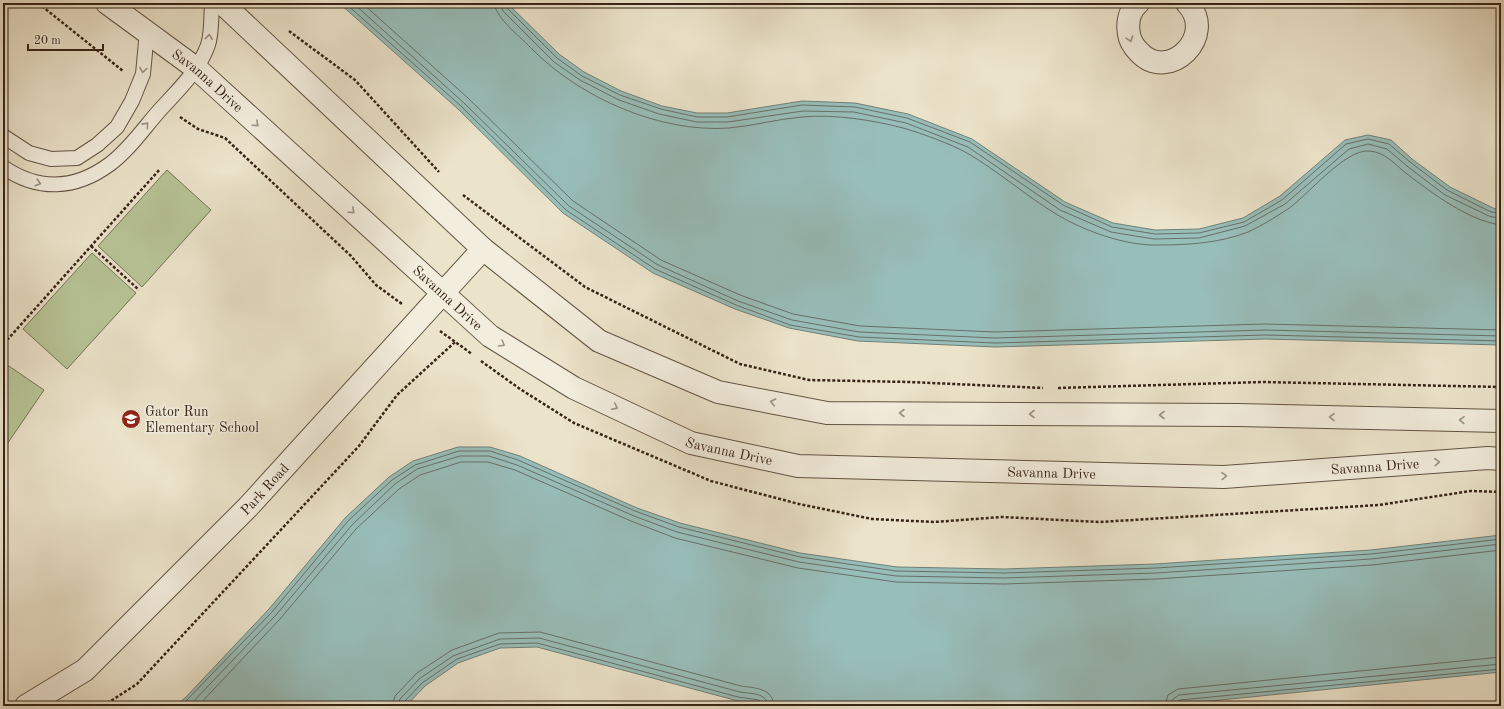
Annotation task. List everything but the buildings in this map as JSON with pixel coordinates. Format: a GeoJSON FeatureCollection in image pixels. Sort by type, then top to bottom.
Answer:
{"type":"FeatureCollection","features":[{"type":"Feature","properties":{"kind":"street","name":"Savanna Drive"},"geometry":{"type":"LineString","coordinates":[[107,3],[197,69],[490,336],[574,388],[691,444],[798,466],[1224,477],[1488,458],[1501,459]]}},
{"type":"Feature","properties":{"kind":"street"},"geometry":{"type":"LineString","coordinates":[[222,3],[483,249],[599,341],[718,392],[827,413],[1222,415],[1501,421]]}},
{"type":"Feature","properties":{"kind":"street"},"geometry":{"type":"LineString","coordinates":[[1138,3],[1130,15],[1128,26],[1129,37],[1133,47],[1141,55],[1150,60],[1161,62],[1172,61],[1182,56],[1190,49],[1195,39],[1197,29],[1196,18],[1187,3]]}},
{"type":"Feature","properties":{"kind":"street","name":"Park Road"},"geometry":{"type":"LineString","coordinates":[[26,706],[85,670],[248,507],[441,292],[483,249]]}},
{"type":"Feature","properties":{"kind":"lane"},"geometry":{"type":"LineString","coordinates":[[3,166],[27,179],[47,185],[67,184],[90,176],[110,164],[197,69],[208,45],[212,3]]}},
{"type":"Feature","properties":{"kind":"lane"},"geometry":{"type":"LineString","coordinates":[[3,136],[29,153],[51,159],[77,158],[97,145],[117,127],[132,101],[143,74],[147,31]]}},
{"type":"Feature","properties":{"kind":"path"},"geometry":{"type":"LineString","coordinates":[[288,30],[354,80],[442,176]]}},
{"type":"Feature","properties":{"kind":"path"},"geometry":{"type":"LineString","coordinates":[[3,335],[8,339],[160,169]]}},
{"type":"Feature","properties":{"kind":"path"},"geometry":{"type":"LineString","coordinates":[[459,192],[585,287],[740,364],[809,380],[909,382],[1050,388],[1263,382],[1501,387]]}},
{"type":"Feature","properties":{"kind":"path"},"geometry":{"type":"LineString","coordinates":[[91,246],[138,290]]}},
{"type":"Feature","properties":{"kind":"path"},"geometry":{"type":"LineString","coordinates":[[103,706],[137,684],[359,446],[396,395],[455,342]]}},
{"type":"Feature","properties":{"kind":"green space"},"geometry":{"type":"Polygon","coordinates":[[[167,170],[211,210],[142,287],[98,246],[167,170]]]}},
{"type":"Feature","properties":{"kind":"green space"},"geometry":{"type":"Polygon","coordinates":[[[92,253],[136,293],[67,369],[23,329],[92,253]]]}},
{"type":"Feature","properties":{"kind":"green space"},"geometry":{"type":"Polygon","coordinates":[[[3,362],[44,390],[3,450],[3,362]]]}},
{"type":"Feature","properties":{"kind":"water"},"geometry":{"type":"Polygon","coordinates":[[[339,3],[507,3],[559,54],[584,72],[621,91],[662,106],[697,113],[727,113],[802,101],[855,103],[908,114],[972,139],[1065,202],[1113,223],[1155,230],[1199,229],[1243,218],[1280,196],[1345,140],[1368,135],[1391,140],[1412,159],[1450,187],[1493,208],[1501,210],[1501,345],[1265,339],[995,347],[858,341],[789,328],[735,309],[653,273],[563,213],[458,109],[339,3]]]}},
{"type":"Feature","properties":{"kind":"water"},"geometry":{"type":"Polygon","coordinates":[[[458,447],[490,447],[520,456],[637,508],[680,523],[800,553],[897,567],[1004,569],[1155,564],[1371,550],[1501,535],[1501,672],[1160,706],[770,706],[738,701],[537,647],[500,648],[458,663],[425,686],[406,706],[175,706],[185,698],[269,609],[345,518],[389,477],[413,461],[458,447]]]}},
{"type":"Feature","properties":{"kind":"place","name":"Gator Run Elementary School"},"geometry":{"type":"Point","coordinates":[131,419]}}]}
